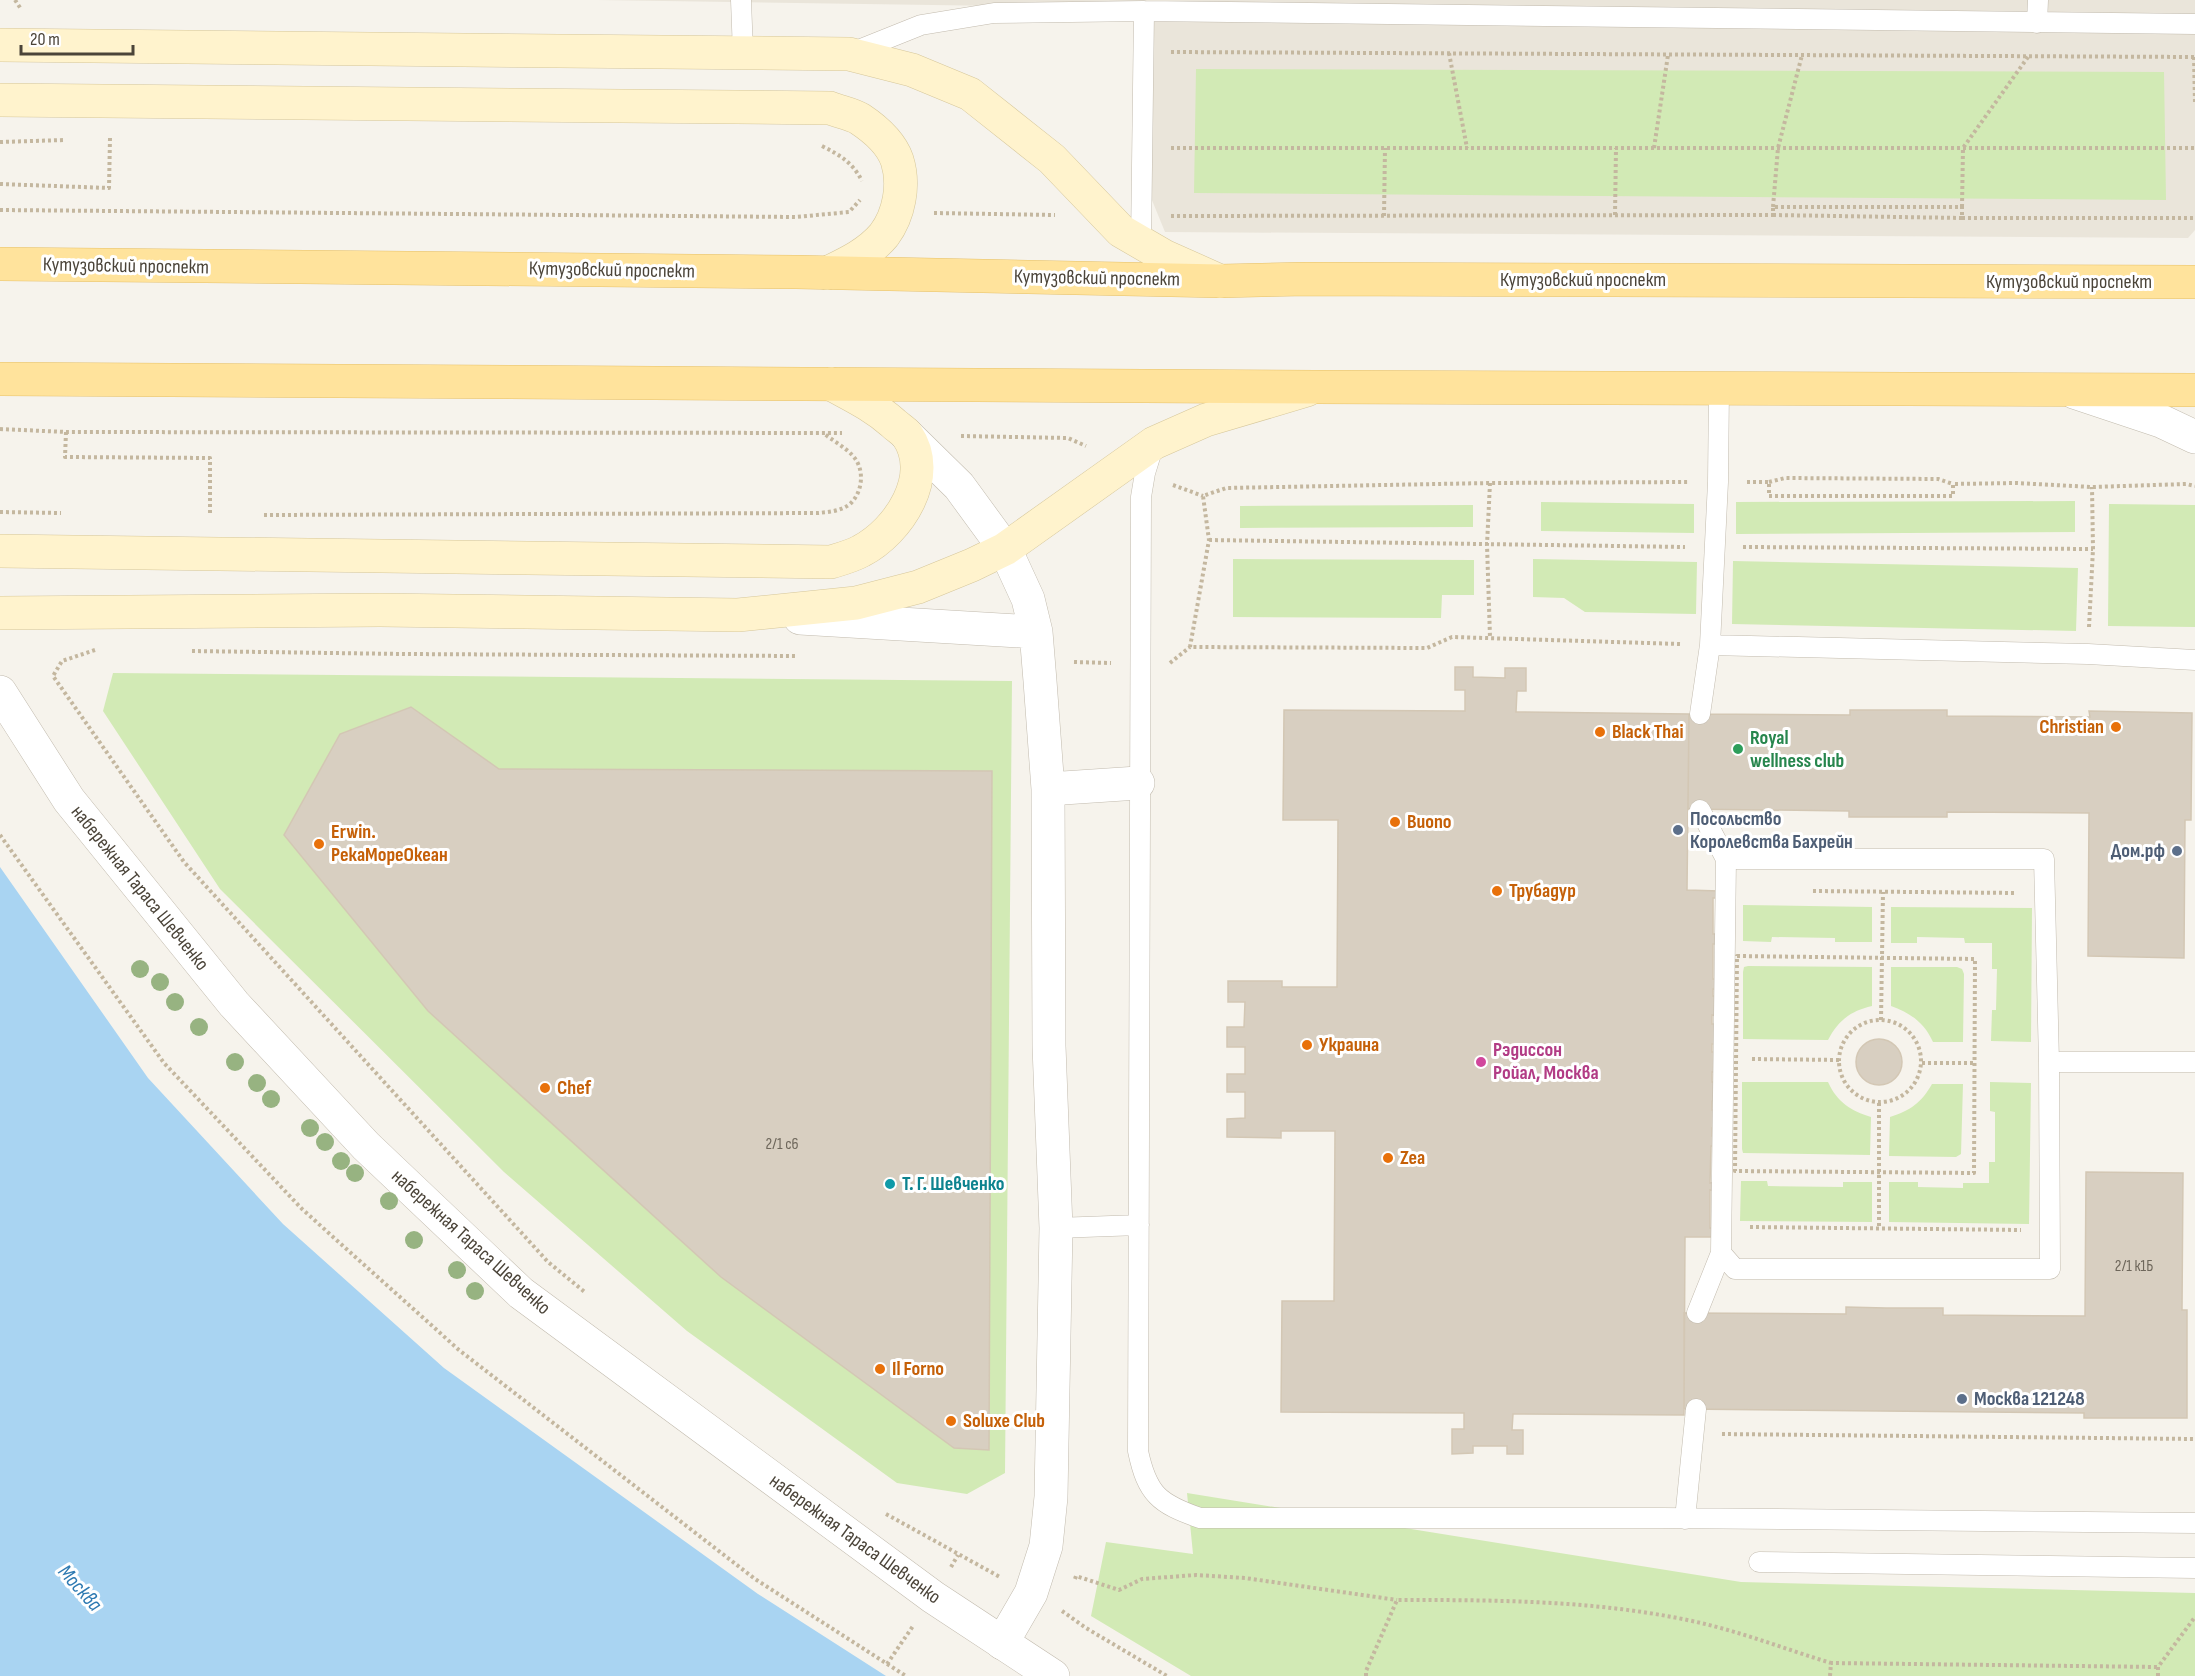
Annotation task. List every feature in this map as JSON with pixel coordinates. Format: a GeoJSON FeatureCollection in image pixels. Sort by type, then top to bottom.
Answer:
{"type":"FeatureCollection","features":[{"type":"Feature","properties":{"kind":"main road"},"geometry":{"type":"LineString","coordinates":[[0,45],[849,54],[912,69],[970,94],[1052,159],[1121,231],[1142,229],[1164,256],[1220,280]]}},
{"type":"Feature","properties":{"kind":"main road"},"geometry":{"type":"LineString","coordinates":[[0,100],[830,108],[858,118],[881,135],[897,160],[900,186],[898,213],[883,235],[861,256],[827,273]]}},
{"type":"Feature","properties":{"kind":"main road","name":"Кутузовский проспект"},"geometry":{"type":"LineString","coordinates":[[0,264],[827,273],[1220,280],[2195,282]]}},
{"type":"Feature","properties":{"kind":"main road"},"geometry":{"type":"LineString","coordinates":[[0,380],[2195,390]]}},
{"type":"Feature","properties":{"kind":"main road"},"geometry":{"type":"LineString","coordinates":[[0,551],[831,562],[861,551],[886,532],[902,513],[915,487],[917,461],[906,434],[874,407],[831,384]]}},
{"type":"Feature","properties":{"kind":"main road"},"geometry":{"type":"LineString","coordinates":[[0,613],[380,610],[738,615],[856,603],[918,587],[972,566],[1005,549],[1206,420],[1316,387]]}},
{"type":"Feature","properties":{"kind":"street"},"geometry":{"type":"LineString","coordinates":[[2066,390],[2161,421],[2195,437]]}},
{"type":"Feature","properties":{"kind":"street"},"geometry":{"type":"LineString","coordinates":[[906,434],[959,486],[1005,549],[1028,600],[1037,647],[1048,789],[1049,1046],[1056,1228],[1051,1497],[1046,1546],[1030,1593],[1002,1643]]}},
{"type":"Feature","properties":{"kind":"street"},"geometry":{"type":"LineString","coordinates":[[738,615],[1037,647]]}},
{"type":"Feature","properties":{"kind":"street","name":"набережная Тараса Шевченко"},"geometry":{"type":"LineString","coordinates":[[0,692],[69,800],[234,1005],[366,1146],[521,1293],[855,1541],[933,1597],[1053,1676]]}},
{"type":"Feature","properties":{"kind":"street"},"geometry":{"type":"LineString","coordinates":[[1048,789],[1138,783]]}},
{"type":"Feature","properties":{"kind":"lane"},"geometry":{"type":"LineString","coordinates":[[741,0],[743,53]]}},
{"type":"Feature","properties":{"kind":"lane"},"geometry":{"type":"LineString","coordinates":[[2037,23],[2038,0]]}},
{"type":"Feature","properties":{"kind":"lane"},"geometry":{"type":"LineString","coordinates":[[849,54],[921,25],[994,7],[1144,11],[2195,24]]}},
{"type":"Feature","properties":{"kind":"lane"},"geometry":{"type":"LineString","coordinates":[[1142,229],[1144,11]]}},
{"type":"Feature","properties":{"kind":"lane"},"geometry":{"type":"LineString","coordinates":[[1700,714],[1710,645],[1718,482],[1719,388]]}},
{"type":"Feature","properties":{"kind":"lane"},"geometry":{"type":"LineString","coordinates":[[1141,460],[1138,783],[1138,1451],[1143,1476],[1156,1496],[1176,1510],[1200,1518],[2195,1523]]}},
{"type":"Feature","properties":{"kind":"lane"},"geometry":{"type":"LineString","coordinates":[[1710,645],[2088,654],[2195,660]]}},
{"type":"Feature","properties":{"kind":"lane"},"geometry":{"type":"LineString","coordinates":[[1698,1313],[1721,1252],[1726,859],[1700,810]]}},
{"type":"Feature","properties":{"kind":"lane"},"geometry":{"type":"LineString","coordinates":[[1721,1252],[1735,1269],[2050,1269],[2049,1062],[2044,859],[1726,859]]}},
{"type":"Feature","properties":{"kind":"lane"},"geometry":{"type":"LineString","coordinates":[[2049,1062],[2195,1062]]}},
{"type":"Feature","properties":{"kind":"lane"},"geometry":{"type":"LineString","coordinates":[[1056,1228],[1138,1225]]}},
{"type":"Feature","properties":{"kind":"lane"},"geometry":{"type":"LineString","coordinates":[[1685,1519],[1696,1409]]}},
{"type":"Feature","properties":{"kind":"lane"},"geometry":{"type":"LineString","coordinates":[[1759,1562],[2195,1568]]}},
{"type":"Feature","properties":{"kind":"path"},"geometry":{"type":"LineString","coordinates":[[15,0],[21,8]]}},
{"type":"Feature","properties":{"kind":"path"},"geometry":{"type":"LineString","coordinates":[[1160,52],[2194,57],[2195,102]]}},
{"type":"Feature","properties":{"kind":"path"},"geometry":{"type":"LineString","coordinates":[[1449,53],[1467,148]]}},
{"type":"Feature","properties":{"kind":"path"},"geometry":{"type":"LineString","coordinates":[[1654,148],[1668,55]]}},
{"type":"Feature","properties":{"kind":"path"},"geometry":{"type":"LineString","coordinates":[[1773,215],[1778,148],[1802,55]]}},
{"type":"Feature","properties":{"kind":"path"},"geometry":{"type":"LineString","coordinates":[[1962,218],[1964,148],[2028,57]]}},
{"type":"Feature","properties":{"kind":"path"},"geometry":{"type":"LineString","coordinates":[[0,184],[109,188],[110,138],[99,138]]}},
{"type":"Feature","properties":{"kind":"path"},"geometry":{"type":"LineString","coordinates":[[0,142],[67,140]]}},
{"type":"Feature","properties":{"kind":"path"},"geometry":{"type":"LineString","coordinates":[[816,143],[842,156],[857,170],[864,184]]}},
{"type":"Feature","properties":{"kind":"path"},"geometry":{"type":"LineString","coordinates":[[1161,148],[2195,148]]}},
{"type":"Feature","properties":{"kind":"path"},"geometry":{"type":"LineString","coordinates":[[1384,216],[1385,148]]}},
{"type":"Feature","properties":{"kind":"path"},"geometry":{"type":"LineString","coordinates":[[1615,215],[1616,148]]}},
{"type":"Feature","properties":{"kind":"path"},"geometry":{"type":"LineString","coordinates":[[849,212],[861,199],[862,192]]}},
{"type":"Feature","properties":{"kind":"path"},"geometry":{"type":"LineString","coordinates":[[1773,207],[1962,207]]}},
{"type":"Feature","properties":{"kind":"path"},"geometry":{"type":"LineString","coordinates":[[0,210],[796,218],[849,212],[1106,216]]}},
{"type":"Feature","properties":{"kind":"path"},"geometry":{"type":"LineString","coordinates":[[1142,229],[1384,216],[1773,215],[2195,218]]}},
{"type":"Feature","properties":{"kind":"path"},"geometry":{"type":"LineString","coordinates":[[0,429],[66,432],[843,433]]}},
{"type":"Feature","properties":{"kind":"path"},"geometry":{"type":"LineString","coordinates":[[66,432],[65,457],[210,458],[210,516]]}},
{"type":"Feature","properties":{"kind":"path"},"geometry":{"type":"LineString","coordinates":[[258,515],[835,511],[850,504],[860,489],[861,471],[854,457],[822,432]]}},
{"type":"Feature","properties":{"kind":"path"},"geometry":{"type":"LineString","coordinates":[[906,434],[1068,438],[1141,460],[1203,496],[1226,488],[1490,483],[1769,482],[1785,478],[1938,479],[1953,484],[2016,483],[2092,487],[2186,484],[2195,486]]}},
{"type":"Feature","properties":{"kind":"path"},"geometry":{"type":"LineString","coordinates":[[1769,482],[1769,496],[1953,496],[1953,484]]}},
{"type":"Feature","properties":{"kind":"path"},"geometry":{"type":"LineString","coordinates":[[1490,483],[1487,545],[1490,637]]}},
{"type":"Feature","properties":{"kind":"path"},"geometry":{"type":"LineString","coordinates":[[2088,654],[2093,549],[2092,487]]}},
{"type":"Feature","properties":{"kind":"path"},"geometry":{"type":"LineString","coordinates":[[1190,647],[1209,540],[1203,496]]}},
{"type":"Feature","properties":{"kind":"path"},"geometry":{"type":"LineString","coordinates":[[0,512],[72,513]]}},
{"type":"Feature","properties":{"kind":"path"},"geometry":{"type":"LineString","coordinates":[[198,515],[222,516]]}},
{"type":"Feature","properties":{"kind":"path"},"geometry":{"type":"LineString","coordinates":[[1209,540],[1487,545],[2093,549]]}},
{"type":"Feature","properties":{"kind":"path"},"geometry":{"type":"LineString","coordinates":[[1037,647],[1139,663],[1169,664],[1190,647],[1426,648],[1452,637],[1710,645]]}},
{"type":"Feature","properties":{"kind":"path"},"geometry":{"type":"LineString","coordinates":[[97,649],[62,662],[53,676],[184,862],[548,1262],[594,1299]]}},
{"type":"Feature","properties":{"kind":"path"},"geometry":{"type":"LineString","coordinates":[[191,651],[798,656]]}},
{"type":"Feature","properties":{"kind":"path"},"geometry":{"type":"LineString","coordinates":[[0,836],[164,1063],[302,1209],[459,1350],[755,1579],[906,1676]]}},
{"type":"Feature","properties":{"kind":"path"},"geometry":{"type":"LineString","coordinates":[[1804,891],[2045,893]]}},
{"type":"Feature","properties":{"kind":"path"},"geometry":{"type":"LineString","coordinates":[[1881,1020],[1883,892]]}},
{"type":"Feature","properties":{"kind":"path"},"geometry":{"type":"LineString","coordinates":[[1735,1180],[1737,945]]}},
{"type":"Feature","properties":{"kind":"path"},"geometry":{"type":"LineString","coordinates":[[1735,1170],[1974,1173],[1976,959],[1737,956]]}},
{"type":"Feature","properties":{"kind":"path"},"geometry":{"type":"LineString","coordinates":[[1881,1020],[1897,1023],[1910,1033],[1919,1047],[1922,1063],[1918,1079],[1909,1092],[1895,1100],[1879,1103],[1863,1099],[1850,1090],[1841,1076],[1839,1060],[1842,1045],[1852,1031],[1865,1023],[1881,1020]]}},
{"type":"Feature","properties":{"kind":"path"},"geometry":{"type":"LineString","coordinates":[[1736,1059],[1839,1060]]}},
{"type":"Feature","properties":{"kind":"path"},"geometry":{"type":"LineString","coordinates":[[1922,1063],[1975,1063]]}},
{"type":"Feature","properties":{"kind":"path"},"geometry":{"type":"LineString","coordinates":[[1879,1103],[1879,1228]]}},
{"type":"Feature","properties":{"kind":"path"},"geometry":{"type":"LineString","coordinates":[[1743,1227],[2049,1230]]}},
{"type":"Feature","properties":{"kind":"path"},"geometry":{"type":"LineString","coordinates":[[1694,1434],[2195,1439]]}},
{"type":"Feature","properties":{"kind":"path"},"geometry":{"type":"LineString","coordinates":[[878,1509],[1030,1593],[1167,1676]]}},
{"type":"Feature","properties":{"kind":"path"},"geometry":{"type":"LineString","coordinates":[[1072,1584],[1076,1576],[1119,1590],[1142,1579],[1196,1575],[1245,1578],[1398,1600],[1517,1600],[1611,1608],[1701,1623],[1831,1663],[2158,1667]]}},
{"type":"Feature","properties":{"kind":"path"},"geometry":{"type":"LineString","coordinates":[[1366,1676],[1365,1671],[1398,1600]]}},
{"type":"Feature","properties":{"kind":"path"},"geometry":{"type":"LineString","coordinates":[[2158,1676],[2158,1667],[2195,1617]]}},
{"type":"Feature","properties":{"kind":"path"},"geometry":{"type":"LineString","coordinates":[[1830,1676],[1831,1663]]}},
{"type":"Feature","properties":{"kind":"shaded area"},"geometry":{"type":"Polygon","coordinates":[[[597,0],[2195,0],[2195,230],[2188,238],[1165,232],[1138,166],[1136,8],[597,0]]]}},
{"type":"Feature","properties":{"kind":"green space"},"geometry":{"type":"Polygon","coordinates":[[[1196,69],[2164,72],[2166,200],[1194,193],[1196,69]]]}},
{"type":"Feature","properties":{"kind":"green space"},"geometry":{"type":"Polygon","coordinates":[[[2075,501],[2075,532],[1736,534],[1736,502],[2075,501]]]}},
{"type":"Feature","properties":{"kind":"green space"},"geometry":{"type":"Polygon","coordinates":[[[1541,502],[1694,504],[1694,533],[1541,531],[1541,502]]]}},
{"type":"Feature","properties":{"kind":"green space"},"geometry":{"type":"Polygon","coordinates":[[[2109,504],[2195,505],[2195,627],[2108,626],[2109,504]]]}},
{"type":"Feature","properties":{"kind":"green space"},"geometry":{"type":"Polygon","coordinates":[[[1473,505],[1473,527],[1240,528],[1240,506],[1473,505]]]}},
{"type":"Feature","properties":{"kind":"green space"},"geometry":{"type":"Polygon","coordinates":[[[1233,559],[1474,560],[1474,595],[1442,595],[1441,618],[1233,617],[1233,559]]]}},
{"type":"Feature","properties":{"kind":"green space"},"geometry":{"type":"Polygon","coordinates":[[[1533,559],[1697,562],[1696,614],[1585,612],[1564,598],[1533,597],[1533,559]]]}},
{"type":"Feature","properties":{"kind":"green space"},"geometry":{"type":"Polygon","coordinates":[[[1733,561],[2078,568],[2076,631],[1732,624],[1733,561]]]}},
{"type":"Feature","properties":{"kind":"green space"},"geometry":{"type":"Polygon","coordinates":[[[113,673],[1012,681],[1005,1473],[967,1494],[897,1483],[687,1331],[504,1172],[220,889],[103,711],[113,673]]]}},
{"type":"Feature","properties":{"kind":"green space"},"geometry":{"type":"Polygon","coordinates":[[[1743,905],[1872,907],[1872,942],[1835,942],[1835,938],[1772,937],[1771,942],[1743,941],[1743,905]]]}},
{"type":"Feature","properties":{"kind":"green space"},"geometry":{"type":"Polygon","coordinates":[[[1891,907],[2032,908],[2031,1042],[1991,1041],[1992,1010],[1996,1010],[1997,969],[1992,969],[1992,943],[1965,943],[1964,938],[1917,937],[1917,943],[1891,943],[1891,907]]]}},
{"type":"Feature","properties":{"kind":"green space"},"geometry":{"type":"Polygon","coordinates":[[[1744,967],[1872,967],[1872,1006],[1846,1018],[1836,1027],[1828,1040],[1743,1039],[1743,972],[1744,967]]]}},
{"type":"Feature","properties":{"kind":"green space"},"geometry":{"type":"Polygon","coordinates":[[[1891,967],[1957,967],[1962,969],[1964,974],[1963,1042],[1933,1042],[1916,1019],[1891,1006],[1891,967]]]}},
{"type":"Feature","properties":{"kind":"green space"},"geometry":{"type":"Polygon","coordinates":[[[1742,1082],[1828,1082],[1845,1105],[1871,1117],[1870,1155],[1743,1153],[1742,1082]]]}},
{"type":"Feature","properties":{"kind":"green space"},"geometry":{"type":"Polygon","coordinates":[[[1990,1082],[2031,1083],[2029,1224],[1889,1222],[1889,1182],[1918,1182],[1918,1187],[1963,1188],[1963,1183],[1989,1183],[1989,1162],[1995,1162],[1995,1112],[1990,1111],[1990,1082]]]}},
{"type":"Feature","properties":{"kind":"green space"},"geometry":{"type":"Polygon","coordinates":[[[1932,1084],[1963,1084],[1961,1154],[1956,1157],[1889,1156],[1890,1117],[1915,1105],[1932,1084]]]}},
{"type":"Feature","properties":{"kind":"green space"},"geometry":{"type":"Polygon","coordinates":[[[1741,1181],[1767,1181],[1768,1186],[1843,1187],[1843,1182],[1872,1182],[1872,1222],[1740,1221],[1741,1181]]]}},
{"type":"Feature","properties":{"kind":"green space"},"geometry":{"type":"Polygon","coordinates":[[[1187,1493],[1741,1582],[2195,1593],[2195,1676],[1191,1676],[1091,1616],[1106,1542],[1193,1554],[1187,1493]]]}},
{"type":"Feature","properties":{"kind":"water","name":"Москва"},"geometry":{"type":"Polygon","coordinates":[[[0,867],[148,1078],[283,1224],[444,1368],[758,1594],[886,1676],[0,1676],[0,867]]]}},
{"type":"Feature","properties":{"kind":"building","name":"Рэдиссон Ройал, Москва"},"geometry":{"type":"Polygon","coordinates":[[[1455,667],[1473,667],[1473,677],[1505,678],[1505,668],[1526,668],[1526,691],[1517,691],[1516,712],[1689,714],[1687,890],[1719,891],[1719,898],[1713,898],[1713,934],[1718,934],[1718,944],[1713,944],[1713,979],[1718,979],[1718,989],[1713,989],[1713,996],[1718,996],[1717,1016],[1712,1015],[1712,1024],[1717,1024],[1717,1044],[1712,1044],[1712,1052],[1717,1052],[1717,1072],[1712,1072],[1712,1082],[1717,1082],[1717,1100],[1712,1101],[1712,1110],[1717,1110],[1717,1128],[1712,1128],[1712,1136],[1717,1136],[1716,1146],[1711,1146],[1710,1183],[1716,1182],[1716,1191],[1710,1190],[1710,1228],[1716,1228],[1716,1237],[1685,1237],[1684,1415],[1513,1414],[1512,1430],[1523,1430],[1523,1454],[1507,1454],[1507,1446],[1473,1446],[1473,1453],[1452,1454],[1452,1429],[1464,1429],[1464,1413],[1281,1412],[1282,1301],[1334,1301],[1335,1131],[1281,1131],[1281,1138],[1227,1137],[1227,1119],[1245,1118],[1245,1092],[1227,1092],[1227,1074],[1245,1074],[1245,1047],[1227,1047],[1227,1027],[1244,1027],[1245,1002],[1228,1002],[1228,981],[1282,981],[1282,987],[1337,987],[1338,820],[1283,820],[1284,710],[1465,711],[1465,690],[1455,690],[1455,667]]]}},
{"type":"Feature","properties":{"kind":"building"},"geometry":{"type":"Polygon","coordinates":[[[411,707],[499,769],[992,771],[989,1450],[954,1448],[721,1277],[428,1011],[284,835],[340,734],[411,707]]]}},
{"type":"Feature","properties":{"kind":"building"},"geometry":{"type":"Polygon","coordinates":[[[1850,710],[1947,710],[1947,716],[2090,717],[2089,711],[2192,713],[2191,820],[2185,820],[2184,958],[2088,956],[2089,813],[1947,812],[1947,817],[1849,817],[1849,811],[1688,809],[1689,714],[1850,715],[1850,710]]]}},
{"type":"Feature","properties":{"kind":"building"},"geometry":{"type":"Polygon","coordinates":[[[1879,1039],[1895,1046],[1902,1062],[1895,1078],[1879,1085],[1863,1078],[1856,1062],[1863,1046],[1879,1039]]]}},
{"type":"Feature","properties":{"kind":"building"},"geometry":{"type":"Polygon","coordinates":[[[2086,1172],[2183,1173],[2182,1310],[2187,1310],[2187,1418],[2084,1418],[2084,1413],[1684,1409],[1684,1313],[1846,1314],[1846,1307],[1943,1308],[1943,1315],[2085,1316],[2086,1172]]]}},
{"type":"Feature","properties":{"kind":"place","name":"Christian"},"geometry":{"type":"Point","coordinates":[2116,727]}},
{"type":"Feature","properties":{"kind":"place","name":"Black Thai"},"geometry":{"type":"Point","coordinates":[1600,732]}},
{"type":"Feature","properties":{"kind":"place","name":"Royal wellness club"},"geometry":{"type":"Point","coordinates":[1738,749]}},
{"type":"Feature","properties":{"kind":"place","name":"Buono"},"geometry":{"type":"Point","coordinates":[1395,822]}},
{"type":"Feature","properties":{"kind":"place","name":"Посольство Королевства Бахрейн"},"geometry":{"type":"Point","coordinates":[1678,830]}},
{"type":"Feature","properties":{"kind":"place","name":"Erwin. РекаМореОкеан"},"geometry":{"type":"Point","coordinates":[319,844]}},
{"type":"Feature","properties":{"kind":"place","name":"Дом.рф"},"geometry":{"type":"Point","coordinates":[2177,851]}},
{"type":"Feature","properties":{"kind":"place","name":"Трубадур"},"geometry":{"type":"Point","coordinates":[1497,891]}},
{"type":"Feature","properties":{"kind":"place","name":"Украина"},"geometry":{"type":"Point","coordinates":[1307,1045]}},
{"type":"Feature","properties":{"kind":"place","name":"Рэдиссон Ройал, Москва"},"geometry":{"type":"Point","coordinates":[1481,1062]}},
{"type":"Feature","properties":{"kind":"place","name":"Chef"},"geometry":{"type":"Point","coordinates":[545,1088]}},
{"type":"Feature","properties":{"kind":"place","name":"Zea"},"geometry":{"type":"Point","coordinates":[1388,1158]}},
{"type":"Feature","properties":{"kind":"place","name":"Т. Г. Шевченко"},"geometry":{"type":"Point","coordinates":[890,1184]}},
{"type":"Feature","properties":{"kind":"place","name":"Il Forno"},"geometry":{"type":"Point","coordinates":[880,1369]}},
{"type":"Feature","properties":{"kind":"place","name":"Москва 121248"},"geometry":{"type":"Point","coordinates":[1962,1399]}},
{"type":"Feature","properties":{"kind":"place","name":"Soluxe Club"},"geometry":{"type":"Point","coordinates":[951,1421]}}]}
